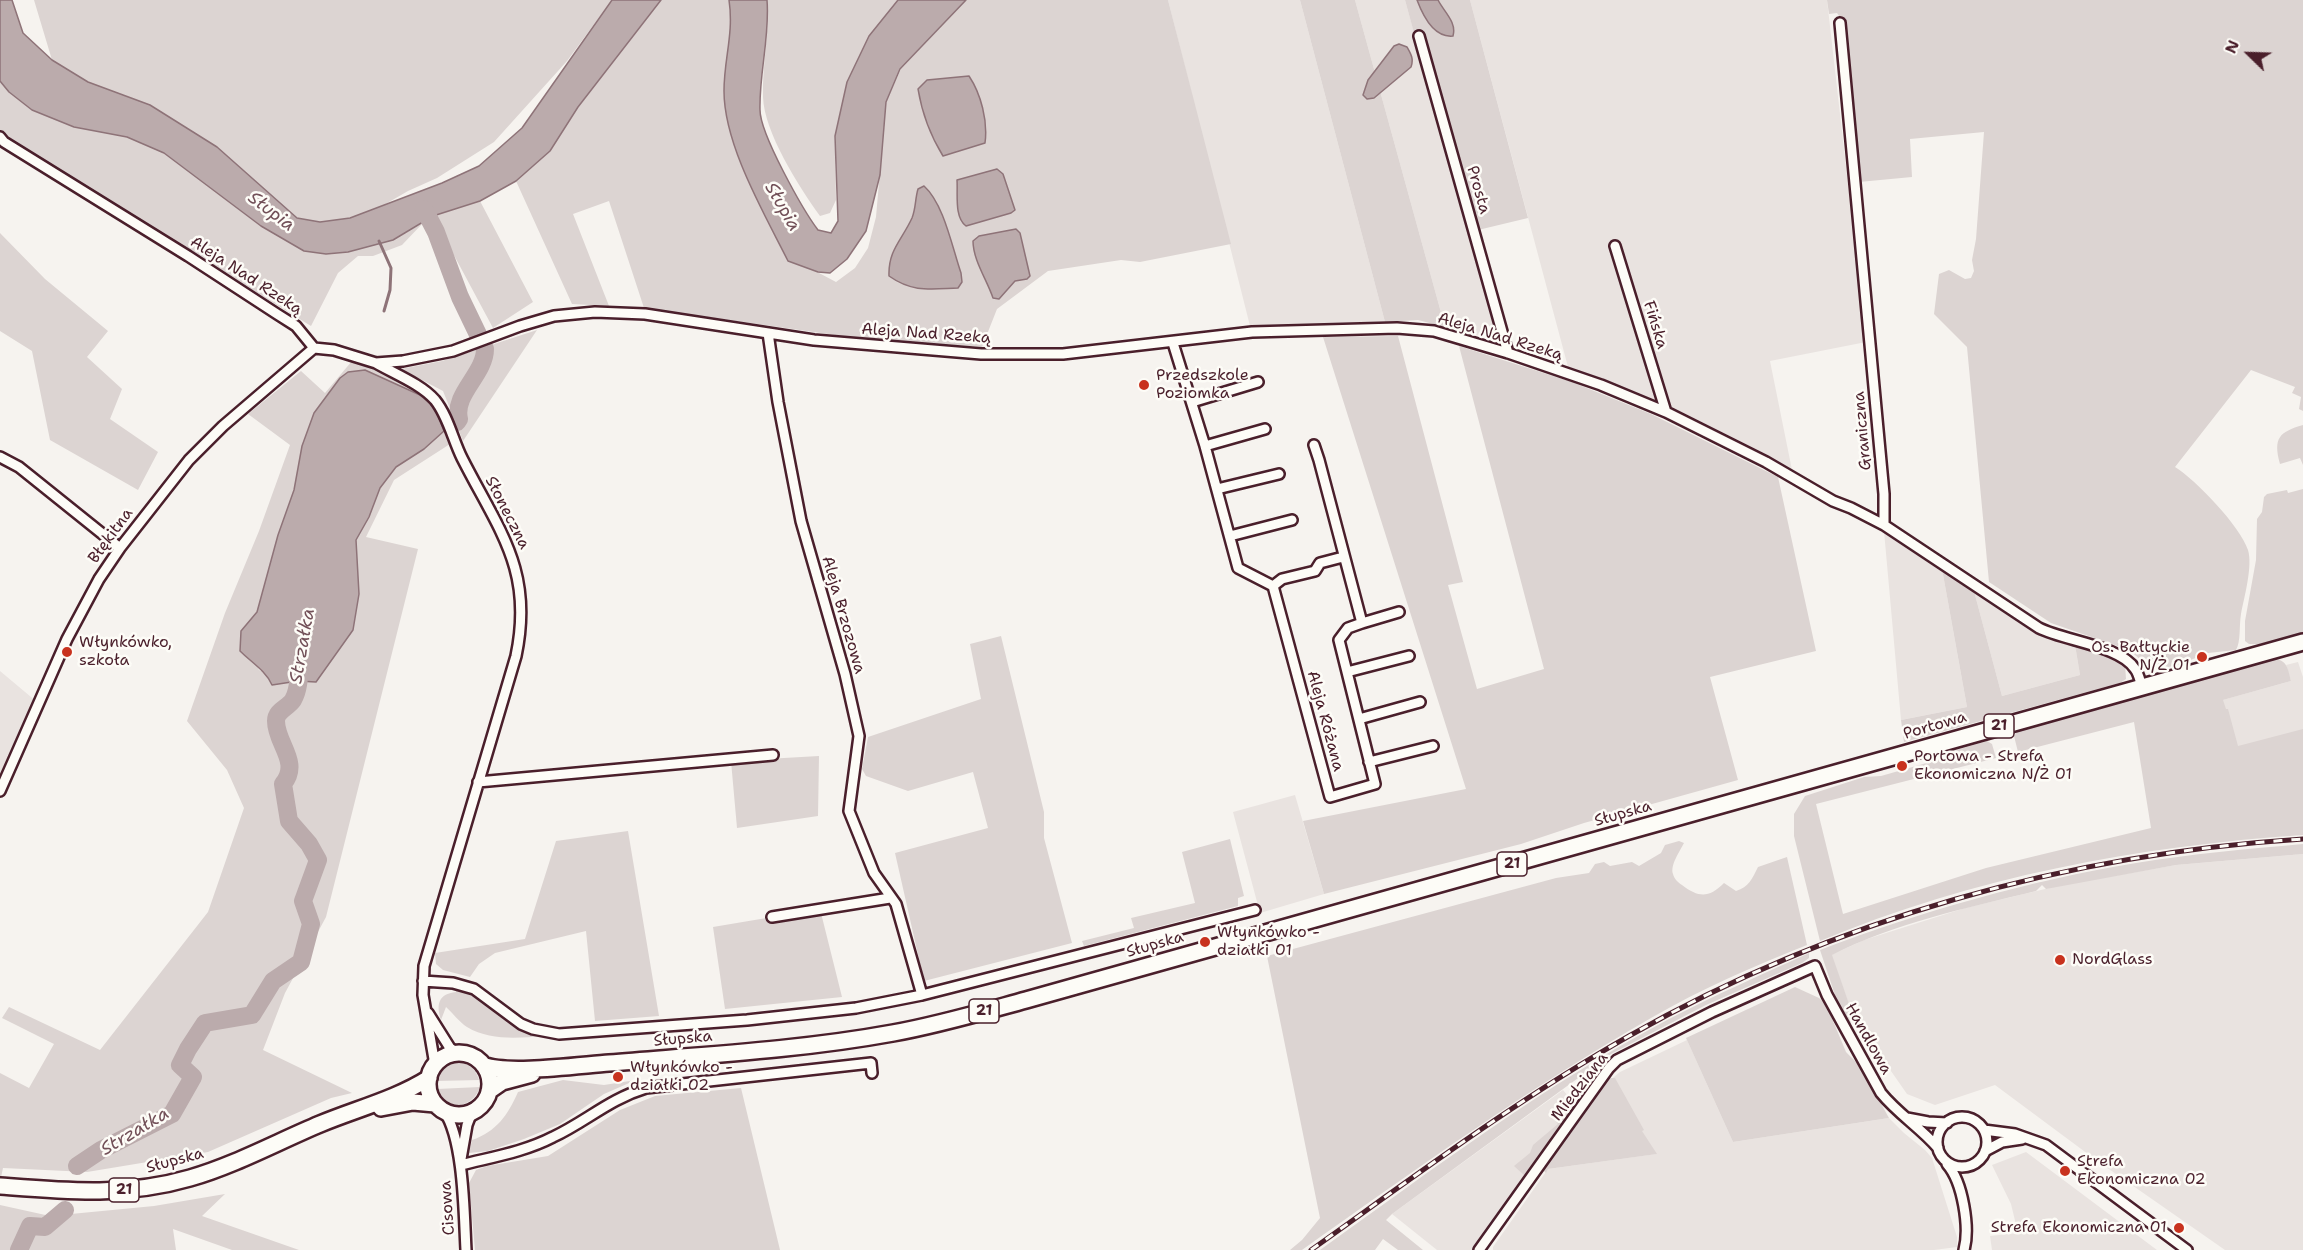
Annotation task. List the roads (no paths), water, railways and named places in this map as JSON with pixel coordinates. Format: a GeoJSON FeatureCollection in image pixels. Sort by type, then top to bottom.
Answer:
{"type":"FeatureCollection","features":[{"type":"Feature","properties":{"kind":"main road","name":"Portowa"},"geometry":{"type":"LineString","coordinates":[[1750,798],[2303,642]]}},
{"type":"Feature","properties":{"kind":"main road","name":"Słupska"},"geometry":{"type":"LineString","coordinates":[[483,1065],[499,1068],[558,1067],[686,1058],[826,1043],[930,1025],[1060,991],[1750,798]]}},
{"type":"Feature","properties":{"kind":"main road","name":"21"},"geometry":{"type":"LineString","coordinates":[[432,1071],[445,1056],[457,1053],[473,1057],[483,1065]]}},
{"type":"Feature","properties":{"kind":"main road"},"geometry":{"type":"LineString","coordinates":[[483,1065],[490,1080],[489,1091]]}},
{"type":"Feature","properties":{"kind":"main road","name":"Słupska"},"geometry":{"type":"LineString","coordinates":[[489,1091],[495,1085],[508,1080],[558,1067]]}},
{"type":"Feature","properties":{"kind":"main road","name":"Słupska"},"geometry":{"type":"LineString","coordinates":[[0,1186],[74,1192],[107,1192],[158,1186],[190,1178],[244,1159],[348,1114],[411,1090],[432,1071]]}},
{"type":"Feature","properties":{"kind":"main road"},"geometry":{"type":"LineString","coordinates":[[432,1071],[429,1091],[440,1108]]}},
{"type":"Feature","properties":{"kind":"main road","name":"21"},"geometry":{"type":"LineString","coordinates":[[440,1108],[459,1115],[472,1112],[482,1105],[489,1091]]}},
{"type":"Feature","properties":{"kind":"main road","name":"Słupska"},"geometry":{"type":"LineString","coordinates":[[348,1114],[413,1102],[440,1108]]}},
{"type":"Feature","properties":{"kind":"street","name":"Graniczna"},"geometry":{"type":"LineString","coordinates":[[1840,23],[1884,494],[1884,525]]}},
{"type":"Feature","properties":{"kind":"street","name":"Prosta"},"geometry":{"type":"LineString","coordinates":[[1419,36],[1508,352]]}},
{"type":"Feature","properties":{"kind":"street","name":"Aleja Nad Rzeką"},"geometry":{"type":"LineString","coordinates":[[0,137],[4,142],[188,255],[296,326],[315,348],[334,350],[376,363],[428,357],[554,316],[595,312],[645,314],[814,340],[981,354],[1064,354],[1252,332],[1397,328],[1434,331],[1508,352],[1601,385],[1666,412],[1766,462],[1833,501],[1884,525]]}},
{"type":"Feature","properties":{"kind":"street","name":"Fińska"},"geometry":{"type":"LineString","coordinates":[[1615,246],[1666,412]]}},
{"type":"Feature","properties":{"kind":"street","name":"Aleja Brzozowa"},"geometry":{"type":"LineString","coordinates":[[768,333],[778,402],[801,521],[846,674],[859,736],[849,811],[874,873],[896,904],[922,995]]}},
{"type":"Feature","properties":{"kind":"street"},"geometry":{"type":"LineString","coordinates":[[1173,343],[1205,446],[1238,568],[1273,586],[1282,579],[1315,571],[1320,563],[1343,557]]}},
{"type":"Feature","properties":{"kind":"street","name":"Błękitna"},"geometry":{"type":"LineString","coordinates":[[0,791],[67,639],[99,579],[120,548],[189,460],[223,426],[315,348]]}},
{"type":"Feature","properties":{"kind":"street","name":"Słoneczna"},"geometry":{"type":"LineString","coordinates":[[376,363],[433,398],[441,410],[457,447],[506,541],[514,561],[522,600],[522,629],[516,656],[428,947],[423,981],[432,1071]]}},
{"type":"Feature","properties":{"kind":"street"},"geometry":{"type":"LineString","coordinates":[[1192,402],[1258,382]]}},
{"type":"Feature","properties":{"kind":"street"},"geometry":{"type":"LineString","coordinates":[[1205,446],[1265,429]]}},
{"type":"Feature","properties":{"kind":"street"},"geometry":{"type":"LineString","coordinates":[[1314,445],[1362,622]]}},
{"type":"Feature","properties":{"kind":"street"},"geometry":{"type":"LineString","coordinates":[[0,457],[19,467],[120,548]]}},
{"type":"Feature","properties":{"kind":"street"},"geometry":{"type":"LineString","coordinates":[[1217,489],[1279,474]]}},
{"type":"Feature","properties":{"kind":"street"},"geometry":{"type":"LineString","coordinates":[[1230,536],[1292,520]]}},
{"type":"Feature","properties":{"kind":"street"},"geometry":{"type":"LineString","coordinates":[[1884,525],[2047,632],[2125,657],[2135,668],[2142,687]]}},
{"type":"Feature","properties":{"kind":"street","name":"Aleja Różana"},"geometry":{"type":"LineString","coordinates":[[1273,586],[1330,797],[1375,784],[1339,640],[1348,628],[1399,612]]}},
{"type":"Feature","properties":{"kind":"street","name":"Aleja Różana"},"geometry":{"type":"LineString","coordinates":[[1347,672],[1409,656]]}},
{"type":"Feature","properties":{"kind":"street","name":"Aleja Różana"},"geometry":{"type":"LineString","coordinates":[[1359,719],[1420,702]]}},
{"type":"Feature","properties":{"kind":"street","name":"Aleja Różana"},"geometry":{"type":"LineString","coordinates":[[1370,762],[1433,746]]}},
{"type":"Feature","properties":{"kind":"street"},"geometry":{"type":"LineString","coordinates":[[478,782],[772,755]]}},
{"type":"Feature","properties":{"kind":"street"},"geometry":{"type":"LineString","coordinates":[[772,917],[890,898]]}},
{"type":"Feature","properties":{"kind":"street"},"geometry":{"type":"LineString","coordinates":[[423,981],[453,983],[474,989],[521,1024],[544,1032],[570,1034],[834,1011],[922,995],[1255,910]]}},
{"type":"Feature","properties":{"kind":"street","name":"Handlowa"},"geometry":{"type":"LineString","coordinates":[[1815,966],[1827,995],[1881,1093],[1938,1149],[1956,1177],[1961,1191]]}},
{"type":"Feature","properties":{"kind":"street","name":"Miedziana"},"geometry":{"type":"LineString","coordinates":[[1479,1250],[1617,1060],[1712,1012],[1815,966]]}},
{"type":"Feature","properties":{"kind":"street","name":"Słoneczna"},"geometry":{"type":"LineString","coordinates":[[425,1008],[450,1048],[457,1053]]}},
{"type":"Feature","properties":{"kind":"street"},"geometry":{"type":"LineString","coordinates":[[461,1165],[544,1142],[564,1132],[614,1099],[646,1088],[871,1064],[872,1073]]}},
{"type":"Feature","properties":{"kind":"street","name":"Cisowa"},"geometry":{"type":"LineString","coordinates":[[440,1108],[452,1125],[461,1165],[466,1250]]}},
{"type":"Feature","properties":{"kind":"street","name":"Cisowa"},"geometry":{"type":"LineString","coordinates":[[461,1165],[467,1125],[472,1112]]}},
{"type":"Feature","properties":{"kind":"street"},"geometry":{"type":"LineString","coordinates":[[1907,1118],[1947,1123]]}},
{"type":"Feature","properties":{"kind":"street"},"geometry":{"type":"LineString","coordinates":[[1938,1149],[1938,1134],[1953,1119],[1967,1118],[1984,1130],[1987,1140],[1985,1151],[1966,1174],[1961,1191],[1967,1239],[1964,1250]]}},
{"type":"Feature","properties":{"kind":"street"},"geometry":{"type":"LineString","coordinates":[[1984,1130],[2028,1138],[2054,1150],[2187,1250]]}},
{"type":"Feature","properties":{"kind":"street"},"geometry":{"type":"LineString","coordinates":[[1985,1151],[2002,1142],[2028,1138]]}},
{"type":"Feature","properties":{"kind":"street"},"geometry":{"type":"LineString","coordinates":[[1945,1161],[1958,1167],[1973,1165]]}},
{"type":"Feature","properties":{"kind":"water","name":"Słupia"},"geometry":{"type":"Polygon","coordinates":[[[0,0],[12,0],[23,33],[52,60],[88,82],[150,105],[217,147],[297,218],[320,222],[350,218],[442,183],[479,166],[522,128],[612,0],[661,0],[578,107],[550,151],[516,181],[480,201],[433,216],[393,240],[348,252],[326,254],[304,251],[261,226],[164,153],[127,137],[74,127],[32,110],[9,92],[0,81],[0,0]]]}},
{"type":"Feature","properties":{"kind":"water","name":"Słupia"},"geometry":{"type":"Polygon","coordinates":[[[729,0],[767,0],[767,28],[760,96],[762,121],[783,172],[811,220],[818,230],[831,233],[838,221],[835,136],[847,82],[869,36],[898,0],[966,0],[900,69],[886,102],[880,175],[866,231],[847,259],[830,273],[818,272],[788,261],[738,156],[726,112],[724,91],[730,35],[729,0]]]}},
{"type":"Feature","properties":{"kind":"water"},"geometry":{"type":"Polygon","coordinates":[[[1417,0],[1438,0],[1452,22],[1453,36],[1446,36],[1430,25],[1417,0]]]}},
{"type":"Feature","properties":{"kind":"water"},"geometry":{"type":"Polygon","coordinates":[[[1399,44],[1407,47],[1410,52],[1411,67],[1374,98],[1367,99],[1363,95],[1368,80],[1394,46],[1399,44]]]}},
{"type":"Feature","properties":{"kind":"water"},"geometry":{"type":"Polygon","coordinates":[[[969,76],[983,108],[985,143],[943,156],[927,124],[918,89],[927,80],[969,76]]]}},
{"type":"Feature","properties":{"kind":"water"},"geometry":{"type":"Polygon","coordinates":[[[997,169],[1003,174],[1015,210],[966,226],[958,211],[957,180],[997,169]]]}},
{"type":"Feature","properties":{"kind":"water"},"geometry":{"type":"Polygon","coordinates":[[[924,186],[937,204],[947,226],[961,273],[962,282],[958,288],[914,288],[889,276],[893,252],[912,218],[918,189],[924,186]]]}},
{"type":"Feature","properties":{"kind":"water"},"geometry":{"type":"Polygon","coordinates":[[[1016,229],[1020,233],[1030,276],[1027,279],[1015,281],[999,299],[993,298],[978,263],[973,241],[979,236],[1016,229]]]}},
{"type":"Feature","properties":{"kind":"water"},"geometry":{"type":"Polygon","coordinates":[[[365,370],[420,395],[435,408],[444,431],[424,449],[396,467],[380,488],[369,517],[356,540],[359,594],[353,630],[316,682],[298,681],[272,685],[262,671],[240,651],[241,631],[257,612],[278,535],[294,490],[302,446],[314,413],[340,378],[348,372],[365,370]]]}},
{"type":"Feature","properties":{"kind":"waterway","name":"Strzałka"},"geometry":{"type":"LineString","coordinates":[[424,209],[436,232],[460,297],[485,349],[480,367],[461,401],[457,422]]}},
{"type":"Feature","properties":{"kind":"waterway"},"geometry":{"type":"LineString","coordinates":[[379,241],[391,268],[390,290],[384,311]]}},
{"type":"Feature","properties":{"kind":"waterway","name":"Strzałka"},"geometry":{"type":"LineString","coordinates":[[77,1166],[101,1150],[172,1114],[193,1077],[180,1065],[205,1023],[252,1015],[273,981],[301,962],[311,924],[303,901],[318,860],[309,844],[289,821],[283,784],[288,776],[289,760],[276,721],[278,714],[291,703],[297,690],[300,658]]}},
{"type":"Feature","properties":{"kind":"waterway","name":"Strzałka"},"geometry":{"type":"LineString","coordinates":[[19,1250],[30,1226],[45,1227],[65,1210]]}},
{"type":"Feature","properties":{"kind":"railway"},"geometry":{"type":"LineString","coordinates":[[1311,1250],[1467,1139],[1588,1060],[1707,995],[1788,958],[1871,926],[1955,899],[2041,877],[2128,860],[2215,847],[2303,839]]}},
{"type":"Feature","properties":{"kind":"place","name":"Przedszkole Poziomka"},"geometry":{"type":"Point","coordinates":[1144,385]}},
{"type":"Feature","properties":{"kind":"place","name":"Włynkówko, szkoła"},"geometry":{"type":"Point","coordinates":[67,652]}},
{"type":"Feature","properties":{"kind":"place","name":"Os. Bałtyckie N/Ż 01"},"geometry":{"type":"Point","coordinates":[2202,657]}},
{"type":"Feature","properties":{"kind":"place","name":"Portowa - Strefa Ekonomiczna N/Ż 01"},"geometry":{"type":"Point","coordinates":[1902,766]}},
{"type":"Feature","properties":{"kind":"place","name":"Włynkówko - działki 01"},"geometry":{"type":"Point","coordinates":[1205,942]}},
{"type":"Feature","properties":{"kind":"place","name":"NordGlass"},"geometry":{"type":"Point","coordinates":[2060,960]}},
{"type":"Feature","properties":{"kind":"place","name":"Włynkówko - działki 02"},"geometry":{"type":"Point","coordinates":[618,1077]}},
{"type":"Feature","properties":{"kind":"place","name":"Strefa Ekonomiczna 02"},"geometry":{"type":"Point","coordinates":[2065,1171]}},
{"type":"Feature","properties":{"kind":"place","name":"Strefa Ekonomiczna 01"},"geometry":{"type":"Point","coordinates":[2179,1228]}}]}
